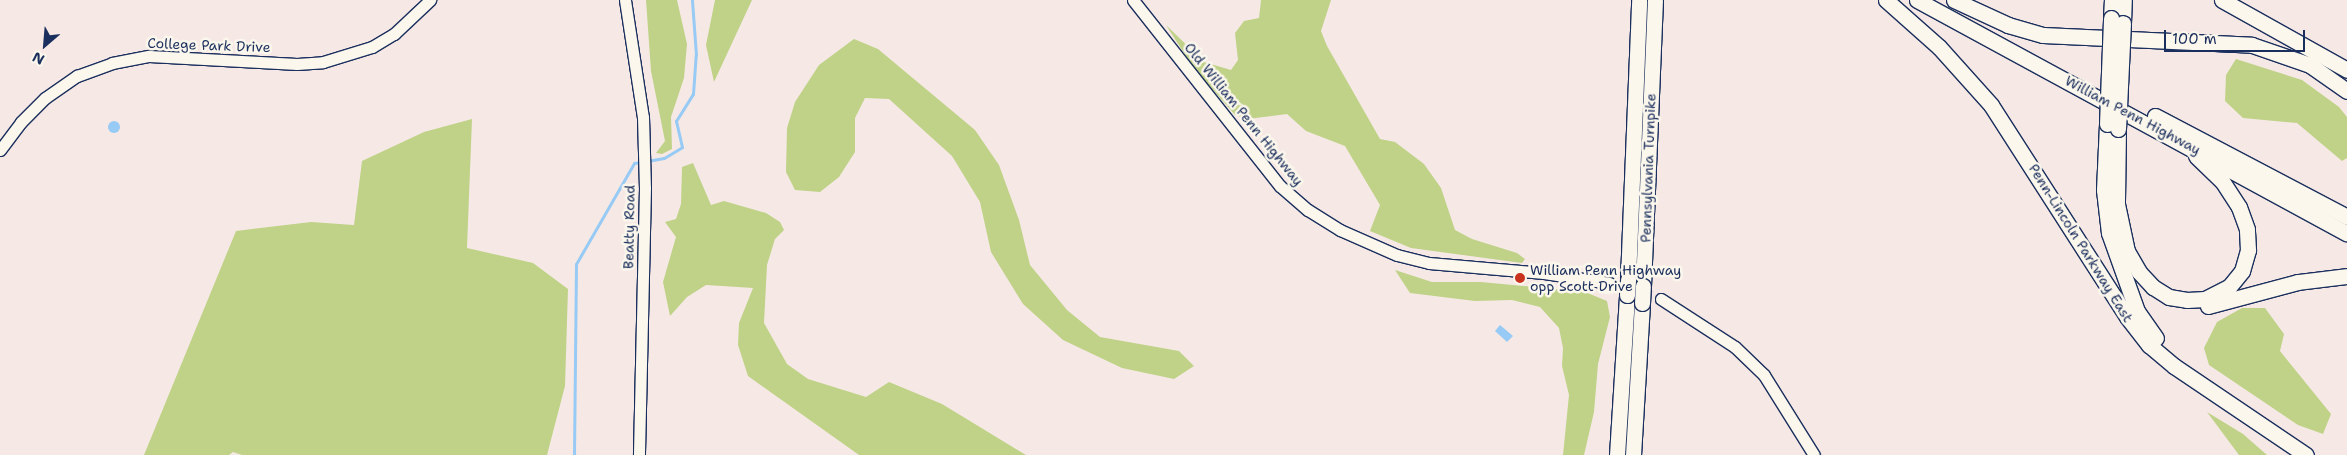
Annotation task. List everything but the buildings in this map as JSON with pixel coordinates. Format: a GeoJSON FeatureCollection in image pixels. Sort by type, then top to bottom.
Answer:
{"type":"FeatureCollection","features":[{"type":"Feature","properties":{"kind":"highway","name":"Pennsylvania Turnpike"},"geometry":{"type":"LineString","coordinates":[[1617,455],[1628,279],[1639,0]]}},
{"type":"Feature","properties":{"kind":"highway","name":"Pennsylvania Turnpike"},"geometry":{"type":"LineString","coordinates":[[1633,455],[1643,286],[1654,0]]}},
{"type":"Feature","properties":{"kind":"highway","name":"Penn-Lincoln Parkway East"},"geometry":{"type":"LineString","coordinates":[[1886,0],[1920,28],[1956,64],[2007,127],[2135,329],[2156,352],[2306,455]]}},
{"type":"Feature","properties":{"kind":"highway","name":"William Penn Highway"},"geometry":{"type":"LineString","coordinates":[[1917,0],[2347,233]]}},
{"type":"Feature","properties":{"kind":"highway","name":"William Penn Highway"},"geometry":{"type":"LineString","coordinates":[[1938,0],[2347,217]]}},
{"type":"Feature","properties":{"kind":"highway"},"geometry":{"type":"LineString","coordinates":[[1954,0],[2008,25],[2042,35],[2246,44],[2294,58],[2325,73]]}},
{"type":"Feature","properties":{"kind":"highway"},"geometry":{"type":"LineString","coordinates":[[2112,0],[2117,20]]}},
{"type":"Feature","properties":{"kind":"highway"},"geometry":{"type":"LineString","coordinates":[[2124,0],[2117,20],[2112,127],[2105,205],[2118,259],[2142,320],[2162,346],[2201,384]]}},
{"type":"Feature","properties":{"kind":"highway"},"geometry":{"type":"LineString","coordinates":[[2222,0],[2265,27],[2347,70]]}},
{"type":"Feature","properties":{"kind":"highway"},"geometry":{"type":"LineString","coordinates":[[2265,27],[2347,91]]}},
{"type":"Feature","properties":{"kind":"highway"},"geometry":{"type":"LineString","coordinates":[[2112,127],[2117,204],[2121,230],[2131,260],[2143,278],[2163,294],[2181,300],[2199,300],[2223,291],[2238,277],[2247,257],[2247,229],[2228,189],[2178,140]]}},
{"type":"Feature","properties":{"kind":"highway"},"geometry":{"type":"LineString","coordinates":[[2118,259],[2148,293],[2166,304],[2187,308],[2207,306],[2314,279],[2347,276]]}},
{"type":"Feature","properties":{"kind":"street","name":"College Park Drive"},"geometry":{"type":"LineString","coordinates":[[0,150],[21,122],[45,98],[77,76],[112,63],[149,56],[297,64],[323,62],[372,47],[394,34],[430,0]]}},
{"type":"Feature","properties":{"kind":"street","name":"Beatty Road"},"geometry":{"type":"LineString","coordinates":[[625,0],[642,117],[645,188],[639,455]]}},
{"type":"Feature","properties":{"kind":"street","name":"Old William Penn Highway"},"geometry":{"type":"LineString","coordinates":[[1132,0],[1280,186],[1308,210],[1340,230],[1396,256],[1429,263],[1544,273],[1609,283]]}},
{"type":"Feature","properties":{"kind":"street"},"geometry":{"type":"LineString","coordinates":[[1662,299],[1735,347],[1764,375],[1814,455]]}},
{"type":"Feature","properties":{"kind":"green space"},"geometry":{"type":"Polygon","coordinates":[[[646,0],[677,0],[687,44],[684,78],[671,117],[672,149],[662,154],[656,153],[665,141],[651,71],[646,0]]]}},
{"type":"Feature","properties":{"kind":"green space"},"geometry":{"type":"Polygon","coordinates":[[[715,0],[752,0],[714,82],[706,45],[715,0]]]}},
{"type":"Feature","properties":{"kind":"green space"},"geometry":{"type":"Polygon","coordinates":[[[1261,0],[1331,0],[1321,31],[1327,46],[1380,139],[1395,142],[1424,164],[1441,188],[1455,230],[1472,239],[1517,253],[1525,259],[1522,263],[1411,248],[1370,231],[1380,205],[1345,146],[1306,131],[1287,114],[1247,119],[1235,115],[1193,67],[1166,25],[1204,62],[1231,70],[1238,60],[1235,33],[1244,21],[1259,18],[1261,0]]]}},
{"type":"Feature","properties":{"kind":"green space"},"geometry":{"type":"Polygon","coordinates":[[[854,39],[878,49],[975,130],[999,165],[1019,220],[1030,265],[1067,310],[1100,337],[1179,351],[1194,366],[1174,379],[1122,368],[1063,340],[1023,304],[991,252],[980,202],[952,156],[889,99],[865,98],[855,118],[855,152],[839,177],[820,192],[795,190],[786,172],[787,128],[795,102],[819,65],[854,39]]]}},
{"type":"Feature","properties":{"kind":"green space"},"geometry":{"type":"Polygon","coordinates":[[[2236,59],[2302,80],[2339,107],[2347,117],[2347,158],[2342,161],[2297,123],[2243,118],[2225,101],[2226,75],[2236,59]]]}},
{"type":"Feature","properties":{"kind":"green space"},"geometry":{"type":"Polygon","coordinates":[[[472,119],[467,248],[533,263],[568,289],[565,386],[547,455],[242,455],[233,452],[229,455],[144,455],[236,231],[311,222],[354,225],[362,161],[424,132],[472,119]]]}},
{"type":"Feature","properties":{"kind":"green space"},"geometry":{"type":"Polygon","coordinates":[[[693,163],[711,205],[724,201],[766,213],[780,222],[784,230],[775,239],[767,265],[764,323],[787,364],[808,379],[866,397],[889,382],[942,404],[1026,455],[859,455],[748,376],[738,345],[739,323],[753,288],[706,285],[687,297],[670,316],[663,282],[676,237],[665,222],[676,219],[681,204],[682,167],[693,163]]]}},
{"type":"Feature","properties":{"kind":"green space"},"geometry":{"type":"Polygon","coordinates":[[[1395,270],[1432,282],[1481,282],[1585,292],[1607,301],[1610,317],[1598,364],[1594,412],[1584,455],[1563,455],[1569,395],[1562,366],[1563,348],[1559,328],[1540,307],[1512,300],[1475,301],[1410,293],[1395,270]]]}},
{"type":"Feature","properties":{"kind":"green space"},"geometry":{"type":"Polygon","coordinates":[[[2242,308],[2265,308],[2284,334],[2280,351],[2331,414],[2323,434],[2298,425],[2209,365],[2204,348],[2217,322],[2242,308]]]}},
{"type":"Feature","properties":{"kind":"green space"},"geometry":{"type":"Polygon","coordinates":[[[2207,412],[2243,434],[2267,455],[2239,455],[2207,412]]]}},
{"type":"Feature","properties":{"kind":"water"},"geometry":{"type":"Polygon","coordinates":[[[112,121],[116,121],[120,127],[116,133],[112,133],[108,129],[108,125],[112,121]]]}},
{"type":"Feature","properties":{"kind":"water"},"geometry":{"type":"Polygon","coordinates":[[[1500,325],[1513,336],[1507,342],[1495,331],[1500,325]]]}},
{"type":"Feature","properties":{"kind":"waterway"},"geometry":{"type":"LineString","coordinates":[[647,161],[664,158],[682,147],[676,121],[693,94],[696,55],[692,0]]}},
{"type":"Feature","properties":{"kind":"waterway"},"geometry":{"type":"LineString","coordinates":[[574,455],[576,264],[634,163],[641,162]]}},
{"type":"Feature","properties":{"kind":"tunnel"},"geometry":{"type":"LineString","coordinates":[[1609,283],[1661,299]]}},
{"type":"Feature","properties":{"kind":"place","name":"William Penn Highway opp Scott Drive"},"geometry":{"type":"Point","coordinates":[1520,278]}}]}
